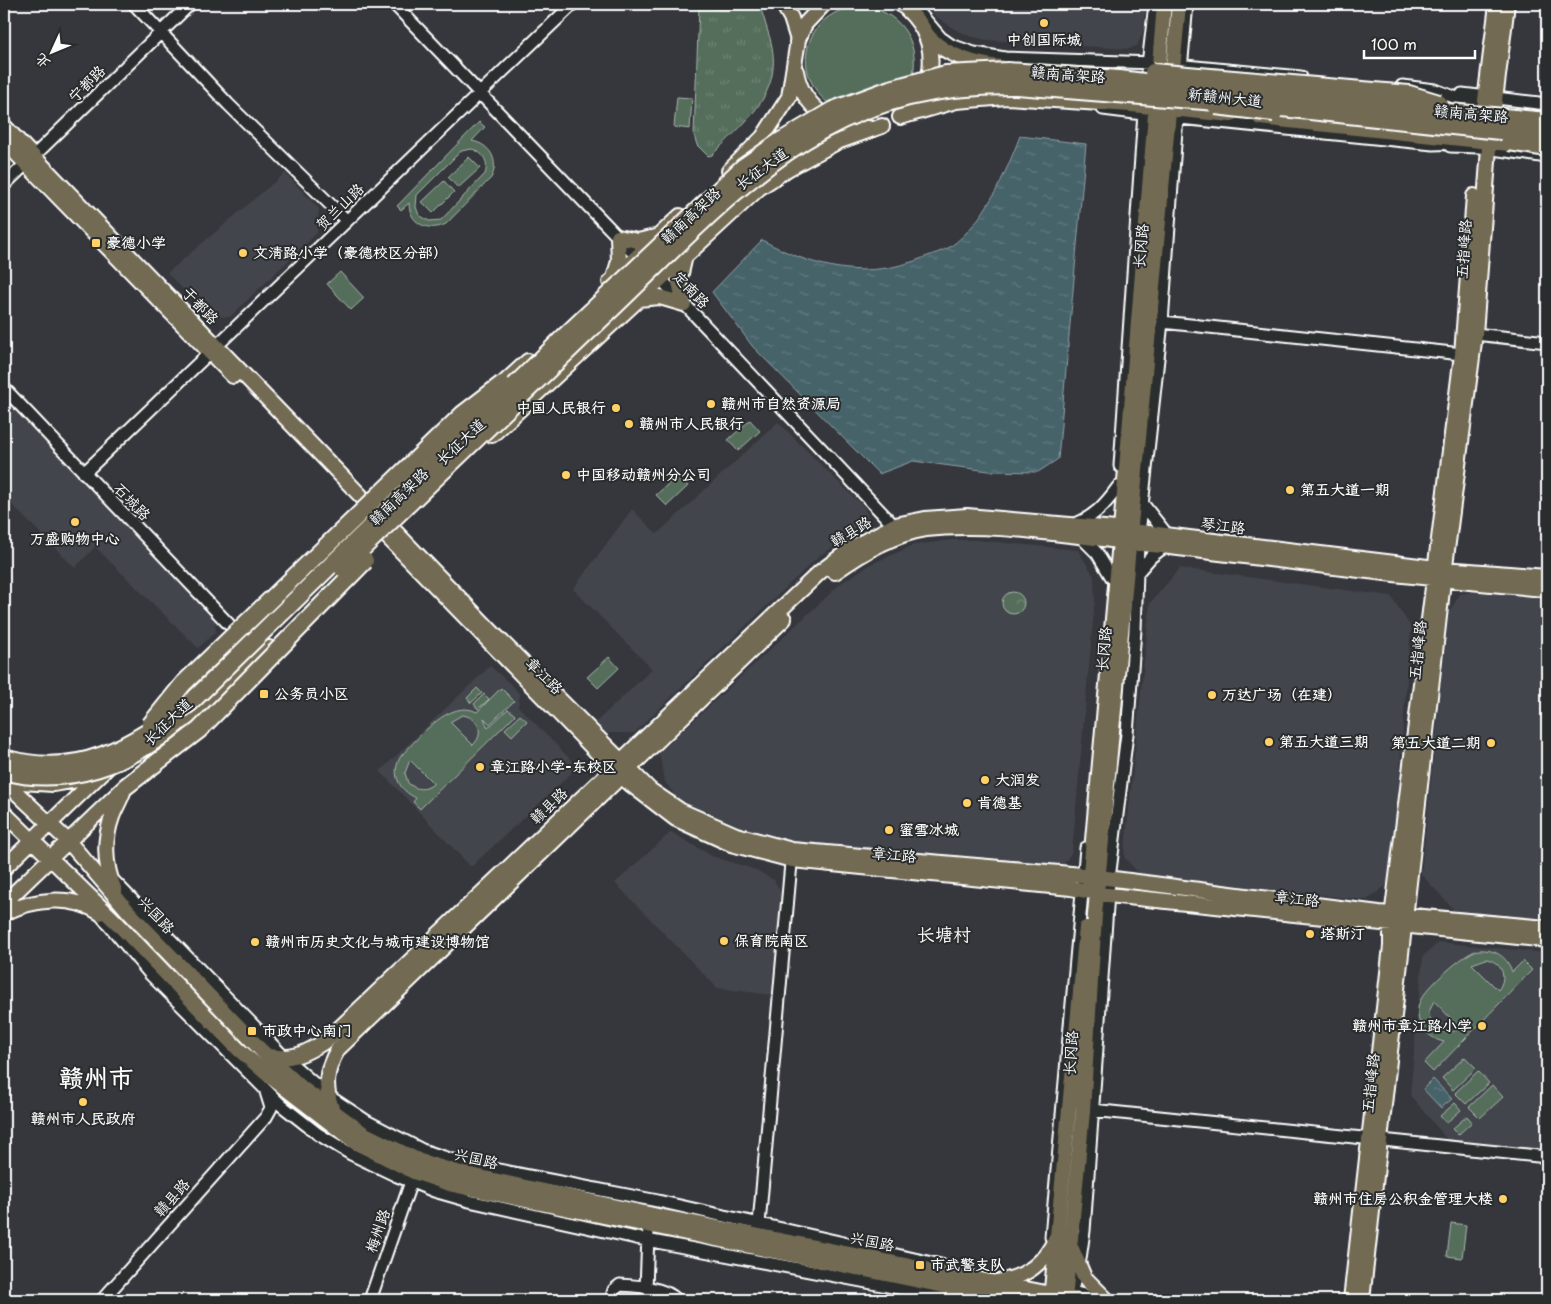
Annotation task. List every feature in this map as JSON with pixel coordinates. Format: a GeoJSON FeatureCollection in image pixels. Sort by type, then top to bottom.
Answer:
{"type":"FeatureCollection","features":[{"type":"Feature","properties":{"kind":"highway"},"geometry":{"type":"LineString","coordinates":[[1008,71],[1130,70],[1437,96]]}},
{"type":"Feature","properties":{"kind":"highway","name":"赣南高架路"},"geometry":{"type":"LineString","coordinates":[[4,758],[19,763],[56,765],[92,760],[125,747],[190,703],[567,334],[743,167],[804,126],[833,110],[890,89],[946,74],[1008,71],[1119,79],[1212,90],[1547,121]]}},
{"type":"Feature","properties":{"kind":"highway","name":"赣南高架路"},"geometry":{"type":"LineString","coordinates":[[4,771],[17,774],[59,776],[96,770],[129,757],[161,738],[194,709],[748,181],[770,163],[824,129],[851,117],[894,102],[952,88],[1017,86],[1159,110],[1255,105],[1547,136]]}},
{"type":"Feature","properties":{"kind":"highway"},"geometry":{"type":"LineString","coordinates":[[1159,110],[1394,126],[1547,148]]}},
{"type":"Feature","properties":{"kind":"highway"},"geometry":{"type":"LineString","coordinates":[[149,726],[183,684],[463,414],[567,334]]}},
{"type":"Feature","properties":{"kind":"highway"},"geometry":{"type":"LineString","coordinates":[[125,787],[199,730],[369,557],[497,420]]}},
{"type":"Feature","properties":{"kind":"main road"},"geometry":{"type":"LineString","coordinates":[[783,4],[791,18],[798,40],[795,55],[796,74],[803,91],[822,115],[839,123],[857,128],[882,126],[900,117],[919,99],[930,74],[930,47],[919,22],[901,4]]}},
{"type":"Feature","properties":{"kind":"main road"},"geometry":{"type":"LineString","coordinates":[[795,55],[805,24],[824,4]]}},
{"type":"Feature","properties":{"kind":"main road","name":"长冈路"},"geometry":{"type":"LineString","coordinates":[[1164,4],[1165,72]]}},
{"type":"Feature","properties":{"kind":"main road","name":"长冈路"},"geometry":{"type":"LineString","coordinates":[[1061,1296],[1071,1243],[1083,1110],[1095,877],[1126,536],[1159,110],[1178,4]]}},
{"type":"Feature","properties":{"kind":"main road","name":"五指峰路"},"geometry":{"type":"LineString","coordinates":[[1490,104],[1497,4]]}},
{"type":"Feature","properties":{"kind":"main road","name":"五指峰路"},"geometry":{"type":"LineString","coordinates":[[1354,1299],[1375,1140],[1391,946],[1398,920],[1438,574],[1484,144],[1507,4]]}},
{"type":"Feature","properties":{"kind":"main road","name":"新赣州大道"},"geometry":{"type":"LineString","coordinates":[[919,22],[929,38],[939,45],[960,56],[983,64],[1165,72],[1437,96],[1490,104],[1547,116]]}},
{"type":"Feature","properties":{"kind":"main road","name":"长征大道"},"geometry":{"type":"LineString","coordinates":[[4,868],[106,770],[240,636],[732,167],[770,128],[789,97],[795,55]]}},
{"type":"Feature","properties":{"kind":"main road","name":"新赣州大道"},"geometry":{"type":"LineString","coordinates":[[900,117],[943,104],[982,98],[1159,110],[1484,144],[1547,148]]}},
{"type":"Feature","properties":{"kind":"main road","name":"于都路"},"geometry":{"type":"LineString","coordinates":[[4,126],[29,160],[370,513]]}},
{"type":"Feature","properties":{"kind":"main road","name":"长征大道"},"geometry":{"type":"LineString","coordinates":[[4,904],[68,840],[389,532],[638,298],[759,188],[789,168],[837,142],[882,126]]}},
{"type":"Feature","properties":{"kind":"main road","name":"于都路"},"geometry":{"type":"LineString","coordinates":[[4,141],[29,160]]}},
{"type":"Feature","properties":{"kind":"main road","name":"五指峰路"},"geometry":{"type":"LineString","coordinates":[[1438,574],[1475,334],[1484,144]]}},
{"type":"Feature","properties":{"kind":"main road"},"geometry":{"type":"LineString","coordinates":[[614,279],[619,261],[618,237],[632,241],[643,241],[664,231]]}},
{"type":"Feature","properties":{"kind":"main road"},"geometry":{"type":"LineString","coordinates":[[684,304],[680,290],[680,275],[687,253]]}},
{"type":"Feature","properties":{"kind":"main road"},"geometry":{"type":"LineString","coordinates":[[638,298],[660,297],[684,304]]}},
{"type":"Feature","properties":{"kind":"main road","name":"章江路"},"geometry":{"type":"LineString","coordinates":[[370,513],[620,768],[676,819],[731,844],[792,855],[1094,893],[1398,920],[1547,928]]}},
{"type":"Feature","properties":{"kind":"main road","name":"琴江路"},"geometry":{"type":"LineString","coordinates":[[898,530],[925,519],[968,516],[1072,526],[1126,536],[1547,589]]}},
{"type":"Feature","properties":{"kind":"main road","name":"琴江路"},"geometry":{"type":"LineString","coordinates":[[898,530],[925,530],[966,526],[1081,538],[1126,536]]}},
{"type":"Feature","properties":{"kind":"main road","name":"赣县路"},"geometry":{"type":"LineString","coordinates":[[333,1111],[326,1094],[326,1075],[331,1061],[338,1050],[620,768],[820,572],[852,548],[898,530]]}},
{"type":"Feature","properties":{"kind":"main road","name":"琴江路"},"geometry":{"type":"LineString","coordinates":[[1438,574],[1547,577]]}},
{"type":"Feature","properties":{"kind":"main road","name":"赣县路"},"geometry":{"type":"LineString","coordinates":[[268,1056],[286,1059],[306,1053],[327,1040],[620,768]]}},
{"type":"Feature","properties":{"kind":"main road"},"geometry":{"type":"LineString","coordinates":[[4,777],[29,783],[53,784],[86,779],[106,770]]}},
{"type":"Feature","properties":{"kind":"main road","name":"兴国路"},"geometry":{"type":"LineString","coordinates":[[4,782],[68,840],[130,912],[268,1056],[302,1088],[363,1133],[420,1162],[457,1172],[658,1216],[1061,1296]]}},
{"type":"Feature","properties":{"kind":"main road"},"geometry":{"type":"LineString","coordinates":[[125,787],[112,818],[107,837],[106,857],[110,877],[118,897],[130,912]]}},
{"type":"Feature","properties":{"kind":"main road","name":"兴国路"},"geometry":{"type":"LineString","coordinates":[[4,813],[118,924],[238,1049],[268,1075],[355,1142],[412,1177],[649,1226],[962,1295],[1012,1300]]}},
{"type":"Feature","properties":{"kind":"main road","name":"章江路"},"geometry":{"type":"LineString","coordinates":[[792,855],[1095,877],[1547,940]]}},
{"type":"Feature","properties":{"kind":"main road","name":"长冈路"},"geometry":{"type":"LineString","coordinates":[[1061,1296],[1058,1232],[1094,893]]}},
{"type":"Feature","properties":{"kind":"main road"},"geometry":{"type":"LineString","coordinates":[[4,913],[31,904],[66,900],[98,911],[118,924]]}},
{"type":"Feature","properties":{"kind":"main road"},"geometry":{"type":"LineString","coordinates":[[990,1282],[1011,1279],[1033,1268],[1050,1250],[1058,1232]]}},
{"type":"Feature","properties":{"kind":"main road"},"geometry":{"type":"LineString","coordinates":[[1071,1243],[1079,1266],[1090,1284],[1106,1300]]}},
{"type":"Feature","properties":{"kind":"main road"},"geometry":{"type":"LineString","coordinates":[[962,1295],[978,1300]]}},
{"type":"Feature","properties":{"kind":"street"},"geometry":{"type":"LineString","coordinates":[[134,4],[282,158],[347,221]]}},
{"type":"Feature","properties":{"kind":"street","name":"宁都路"},"geometry":{"type":"LineString","coordinates":[[4,184],[190,4]]}},
{"type":"Feature","properties":{"kind":"street","name":"定南路"},"geometry":{"type":"LineString","coordinates":[[394,4],[636,257],[660,278],[898,530]]}},
{"type":"Feature","properties":{"kind":"street","name":"贺兰山路"},"geometry":{"type":"LineString","coordinates":[[84,473],[573,4]]}},
{"type":"Feature","properties":{"kind":"street"},"geometry":{"type":"LineString","coordinates":[[776,4],[791,18]]}},
{"type":"Feature","properties":{"kind":"street"},"geometry":{"type":"LineString","coordinates":[[912,4],[941,38],[951,45],[974,53],[1006,58],[1165,72]]}},
{"type":"Feature","properties":{"kind":"street"},"geometry":{"type":"LineString","coordinates":[[1155,4],[1165,72]]}},
{"type":"Feature","properties":{"kind":"street"},"geometry":{"type":"LineString","coordinates":[[1095,877],[1127,734],[1137,573],[1126,536],[1118,487],[1159,110],[1165,72],[1187,4]]}},
{"type":"Feature","properties":{"kind":"street"},"geometry":{"type":"LineString","coordinates":[[1490,104],[1547,105]]}},
{"type":"Feature","properties":{"kind":"street"},"geometry":{"type":"LineString","coordinates":[[1159,110],[1433,144],[1484,144],[1547,156]]}},
{"type":"Feature","properties":{"kind":"street"},"geometry":{"type":"LineString","coordinates":[[1061,1296],[1079,1266],[1084,1231],[1092,1110],[1094,893],[1112,578],[1126,536],[1142,503],[1162,322],[1159,110]]}},
{"type":"Feature","properties":{"kind":"street"},"geometry":{"type":"LineString","coordinates":[[1162,322],[1462,354]]}},
{"type":"Feature","properties":{"kind":"street"},"geometry":{"type":"LineString","coordinates":[[1475,334],[1547,342]]}},
{"type":"Feature","properties":{"kind":"street","name":"石城路"},"geometry":{"type":"LineString","coordinates":[[4,388],[240,636]]}},
{"type":"Feature","properties":{"kind":"street"},"geometry":{"type":"LineString","coordinates":[[1072,526],[1086,520],[1104,507],[1118,487]]}},
{"type":"Feature","properties":{"kind":"street"},"geometry":{"type":"LineString","coordinates":[[1137,573],[1166,541],[1142,503]]}},
{"type":"Feature","properties":{"kind":"street"},"geometry":{"type":"LineString","coordinates":[[1081,538],[1097,553],[1112,578]]}},
{"type":"Feature","properties":{"kind":"street"},"geometry":{"type":"LineString","coordinates":[[68,840],[110,877],[286,1059],[326,1094],[368,1122],[422,1150],[462,1163],[658,1201],[1011,1279],[1061,1296],[1106,1300]]}},
{"type":"Feature","properties":{"kind":"street"},"geometry":{"type":"LineString","coordinates":[[759,1224],[792,855]]}},
{"type":"Feature","properties":{"kind":"street"},"geometry":{"type":"LineString","coordinates":[[51,857],[150,974],[264,1089],[318,1134],[351,1154],[469,1201],[648,1241],[962,1295]]}},
{"type":"Feature","properties":{"kind":"street"},"geometry":{"type":"LineString","coordinates":[[1061,1296],[1050,1250],[1094,893]]}},
{"type":"Feature","properties":{"kind":"street"},"geometry":{"type":"LineString","coordinates":[[264,1089],[271,1108],[266,1117]]}},
{"type":"Feature","properties":{"kind":"street"},"geometry":{"type":"LineString","coordinates":[[1092,1110],[1547,1157]]}},
{"type":"Feature","properties":{"kind":"street"},"geometry":{"type":"LineString","coordinates":[[266,1117],[275,1112],[292,1113]]}},
{"type":"Feature","properties":{"kind":"street","name":"赣县路"},"geometry":{"type":"LineString","coordinates":[[102,1300],[266,1117]]}},
{"type":"Feature","properties":{"kind":"street","name":"梅州路"},"geometry":{"type":"LineString","coordinates":[[370,1300],[412,1177]]}},
{"type":"Feature","properties":{"kind":"street"},"geometry":{"type":"LineString","coordinates":[[646,1289],[649,1226]]}},
{"type":"Feature","properties":{"kind":"street"},"geometry":{"type":"LineString","coordinates":[[611,1300],[614,1290],[620,1285],[672,1295],[677,1300]]}},
{"type":"Feature","properties":{"kind":"shaded area","name":"中创国际城"},"geometry":{"type":"Polygon","coordinates":[[[924,4],[1146,4],[1143,32],[1137,46],[1129,49],[986,40],[969,36],[954,29],[935,16],[924,4]]]}},
{"type":"Feature","properties":{"kind":"shaded area","name":"文清路小学（豪德校区分部）"},"geometry":{"type":"Polygon","coordinates":[[[285,173],[319,209],[317,233],[230,317],[209,316],[167,273],[285,173]]]}},
{"type":"Feature","properties":{"kind":"shaded area","name":"万盛购物中心"},"geometry":{"type":"Polygon","coordinates":[[[4,397],[215,619],[216,632],[198,648],[95,547],[75,568],[4,497],[4,397]]]}},
{"type":"Feature","properties":{"kind":"shaded area"},"geometry":{"type":"Polygon","coordinates":[[[778,422],[864,507],[868,516],[867,523],[861,531],[820,555],[634,733],[606,733],[596,722],[652,669],[573,589],[632,509],[657,534],[778,422]]]}},
{"type":"Feature","properties":{"kind":"shaded area"},"geometry":{"type":"Polygon","coordinates":[[[951,540],[977,540],[1078,550],[1094,576],[1095,600],[1072,852],[1062,866],[767,839],[704,813],[676,797],[665,782],[659,753],[841,583],[871,564],[914,545],[951,540]]]}},
{"type":"Feature","properties":{"kind":"shaded area","name":"第五大道三期"},"geometry":{"type":"Polygon","coordinates":[[[1180,568],[1391,596],[1411,627],[1391,882],[1367,900],[1141,876],[1124,857],[1150,603],[1180,568]]]}},
{"type":"Feature","properties":{"kind":"shaded area","name":"第五大道二期"},"geometry":{"type":"Polygon","coordinates":[[[1472,592],[1547,598],[1547,919],[1454,910],[1421,874],[1449,612],[1460,594],[1472,592]]]}},
{"type":"Feature","properties":{"kind":"shaded area","name":"章江路小学-东校区"},"geometry":{"type":"Polygon","coordinates":[[[490,666],[514,687],[520,695],[518,706],[575,764],[576,769],[471,867],[380,771],[490,666]]]}},
{"type":"Feature","properties":{"kind":"shaded area","name":"保育院南区"},"geometry":{"type":"Polygon","coordinates":[[[671,832],[712,856],[756,870],[774,880],[782,894],[772,995],[717,988],[615,883],[671,832]]]}},
{"type":"Feature","properties":{"kind":"shaded area","name":"赣州市章江路小学"},"geometry":{"type":"Polygon","coordinates":[[[1439,942],[1547,953],[1547,1151],[1450,1143],[1410,1095],[1423,956],[1439,942]]]}},
{"type":"Feature","properties":{"kind":"green space"},"geometry":{"type":"Polygon","coordinates":[[[692,4],[705,4],[715,9],[723,10],[758,4],[764,18],[773,52],[773,71],[769,87],[761,102],[739,129],[712,155],[708,156],[697,145],[694,135],[699,7],[692,4]]]}},
{"type":"Feature","properties":{"kind":"green space"},"geometry":{"type":"Polygon","coordinates":[[[862,6],[886,14],[896,20],[904,29],[913,50],[913,75],[829,104],[816,90],[808,74],[806,58],[809,43],[816,29],[828,17],[843,9],[862,6]]]}},
{"type":"Feature","properties":{"kind":"green space"},"geometry":{"type":"Polygon","coordinates":[[[677,97],[692,98],[690,129],[674,127],[677,97]]]}},
{"type":"Feature","properties":{"kind":"green space"},"geometry":{"type":"Polygon","coordinates":[[[479,122],[485,127],[472,141],[484,146],[492,154],[494,172],[491,178],[446,224],[439,227],[426,227],[412,216],[409,203],[401,210],[397,206],[479,122]],[[472,149],[461,151],[417,195],[416,207],[419,215],[429,221],[441,220],[485,174],[486,162],[484,158],[480,153],[472,149]]]}},
{"type":"Feature","properties":{"kind":"green space"},"geometry":{"type":"Polygon","coordinates":[[[469,157],[480,168],[458,188],[448,177],[469,157]]]}},
{"type":"Feature","properties":{"kind":"green space"},"geometry":{"type":"Polygon","coordinates":[[[444,181],[454,192],[433,213],[422,202],[444,181]]]}},
{"type":"Feature","properties":{"kind":"green space"},"geometry":{"type":"Polygon","coordinates":[[[340,272],[364,298],[351,310],[327,284],[340,272]]]}},
{"type":"Feature","properties":{"kind":"green space"},"geometry":{"type":"Polygon","coordinates":[[[750,420],[760,431],[738,451],[728,440],[750,420]]]}},
{"type":"Feature","properties":{"kind":"green space"},"geometry":{"type":"Polygon","coordinates":[[[678,475],[688,486],[667,506],[656,495],[678,475]]]}},
{"type":"Feature","properties":{"kind":"green space"},"geometry":{"type":"Polygon","coordinates":[[[1013,592],[1021,595],[1024,603],[1021,611],[1013,614],[1005,611],[1002,603],[1005,595],[1013,592]]]}},
{"type":"Feature","properties":{"kind":"green space"},"geometry":{"type":"Polygon","coordinates":[[[609,657],[619,668],[598,688],[587,677],[609,657]]]}},
{"type":"Feature","properties":{"kind":"green space"},"geometry":{"type":"Polygon","coordinates":[[[477,688],[482,693],[471,703],[467,698],[477,688]]]}},
{"type":"Feature","properties":{"kind":"green space"},"geometry":{"type":"Polygon","coordinates":[[[501,688],[514,701],[490,724],[484,718],[488,728],[508,709],[515,715],[420,809],[413,802],[416,798],[405,791],[398,781],[396,769],[401,756],[426,730],[446,715],[456,710],[467,709],[477,712],[501,688]],[[462,715],[450,722],[473,745],[479,736],[478,727],[473,719],[462,715]],[[410,760],[405,773],[408,783],[421,789],[433,784],[433,783],[410,760]]]}},
{"type":"Feature","properties":{"kind":"green space"},"geometry":{"type":"Polygon","coordinates":[[[484,694],[489,699],[478,709],[474,704],[484,694]]]}},
{"type":"Feature","properties":{"kind":"green space"},"geometry":{"type":"Polygon","coordinates":[[[520,715],[527,721],[512,736],[505,729],[520,715]]]}},
{"type":"Feature","properties":{"kind":"green space"},"geometry":{"type":"Polygon","coordinates":[[[1478,950],[1495,952],[1504,958],[1512,972],[1523,961],[1532,970],[1433,1072],[1424,1063],[1444,1042],[1432,1037],[1422,1027],[1418,1015],[1420,1001],[1446,972],[1478,950]],[[1486,959],[1472,964],[1498,990],[1503,980],[1502,971],[1496,963],[1486,959]],[[1434,1001],[1429,1012],[1432,1023],[1444,1032],[1455,1031],[1460,1028],[1434,1001]]]}},
{"type":"Feature","properties":{"kind":"green space"},"geometry":{"type":"Polygon","coordinates":[[[1465,1057],[1476,1068],[1453,1090],[1442,1078],[1465,1057]]]}},
{"type":"Feature","properties":{"kind":"green space"},"geometry":{"type":"Polygon","coordinates":[[[1478,1071],[1489,1083],[1466,1104],[1455,1093],[1478,1071]]]}},
{"type":"Feature","properties":{"kind":"green space"},"geometry":{"type":"Polygon","coordinates":[[[1492,1085],[1503,1097],[1480,1118],[1469,1107],[1492,1085]]]}},
{"type":"Feature","properties":{"kind":"green space"},"geometry":{"type":"Polygon","coordinates":[[[1455,1103],[1461,1110],[1446,1123],[1440,1116],[1455,1103]]]}},
{"type":"Feature","properties":{"kind":"green space"},"geometry":{"type":"Polygon","coordinates":[[[1467,1116],[1472,1122],[1458,1135],[1452,1129],[1467,1116]]]}},
{"type":"Feature","properties":{"kind":"green space"},"geometry":{"type":"Polygon","coordinates":[[[1451,1223],[1466,1225],[1462,1258],[1447,1256],[1451,1223]]]}},
{"type":"Feature","properties":{"kind":"water"},"geometry":{"type":"Polygon","coordinates":[[[1020,136],[1086,144],[1058,459],[1038,472],[989,471],[913,461],[879,474],[753,347],[712,292],[762,240],[802,258],[822,264],[862,270],[883,269],[904,264],[950,247],[974,225],[984,211],[1008,166],[1020,136]]]}},
{"type":"Feature","properties":{"kind":"water"},"geometry":{"type":"Polygon","coordinates":[[[1433,1079],[1452,1099],[1441,1108],[1423,1089],[1433,1079]]]}},
{"type":"Feature","properties":{"kind":"place","name":"中创国际城"},"geometry":{"type":"Point","coordinates":[1044,23]}},
{"type":"Feature","properties":{"kind":"place","name":"豪德小学"},"geometry":{"type":"Point","coordinates":[96,243]}},
{"type":"Feature","properties":{"kind":"place","name":"文清路小学（豪德校区分部）"},"geometry":{"type":"Point","coordinates":[243,253]}},
{"type":"Feature","properties":{"kind":"place","name":"赣州市自然资源局"},"geometry":{"type":"Point","coordinates":[711,404]}},
{"type":"Feature","properties":{"kind":"place","name":"中国人民银行"},"geometry":{"type":"Point","coordinates":[616,408]}},
{"type":"Feature","properties":{"kind":"place","name":"赣州市人民银行"},"geometry":{"type":"Point","coordinates":[629,424]}},
{"type":"Feature","properties":{"kind":"place","name":"中国移动赣州分公司"},"geometry":{"type":"Point","coordinates":[566,475]}},
{"type":"Feature","properties":{"kind":"place","name":"第五大道一期"},"geometry":{"type":"Point","coordinates":[1290,490]}},
{"type":"Feature","properties":{"kind":"place","name":"万盛购物中心"},"geometry":{"type":"Point","coordinates":[75,522]}},
{"type":"Feature","properties":{"kind":"place","name":"公务员小区"},"geometry":{"type":"Point","coordinates":[264,694]}},
{"type":"Feature","properties":{"kind":"place","name":"万达广场（在建）"},"geometry":{"type":"Point","coordinates":[1212,695]}},
{"type":"Feature","properties":{"kind":"place","name":"第五大道三期"},"geometry":{"type":"Point","coordinates":[1269,742]}},
{"type":"Feature","properties":{"kind":"place","name":"第五大道二期"},"geometry":{"type":"Point","coordinates":[1491,743]}},
{"type":"Feature","properties":{"kind":"place","name":"章江路小学-东校区"},"geometry":{"type":"Point","coordinates":[480,767]}},
{"type":"Feature","properties":{"kind":"place","name":"大润发"},"geometry":{"type":"Point","coordinates":[985,780]}},
{"type":"Feature","properties":{"kind":"place","name":"肯德基"},"geometry":{"type":"Point","coordinates":[967,803]}},
{"type":"Feature","properties":{"kind":"place","name":"蜜雪冰城"},"geometry":{"type":"Point","coordinates":[889,830]}},
{"type":"Feature","properties":{"kind":"place","name":"塔斯汀"},"geometry":{"type":"Point","coordinates":[1310,934]}},
{"type":"Feature","properties":{"kind":"place","name":"保育院南区"},"geometry":{"type":"Point","coordinates":[724,941]}},
{"type":"Feature","properties":{"kind":"place","name":"赣州市历史文化与城市建设博物馆"},"geometry":{"type":"Point","coordinates":[255,942]}},
{"type":"Feature","properties":{"kind":"place","name":"赣州市章江路小学"},"geometry":{"type":"Point","coordinates":[1482,1026]}},
{"type":"Feature","properties":{"kind":"place","name":"市政中心南门"},"geometry":{"type":"Point","coordinates":[252,1031]}},
{"type":"Feature","properties":{"kind":"place","name":"赣州市人民政府"},"geometry":{"type":"Point","coordinates":[83,1102]}},
{"type":"Feature","properties":{"kind":"place","name":"赣州市住房公积金管理大楼"},"geometry":{"type":"Point","coordinates":[1503,1199]}},
{"type":"Feature","properties":{"kind":"place","name":"市武警支队"},"geometry":{"type":"Point","coordinates":[920,1265]}},
{"type":"Feature","properties":{"kind":"district","name":"长塘村"},"geometry":{"type":"Point","coordinates":[944,935]}},
{"type":"Feature","properties":{"kind":"district","name":"赣州市"},"geometry":{"type":"Point","coordinates":[96,1078]}}]}
